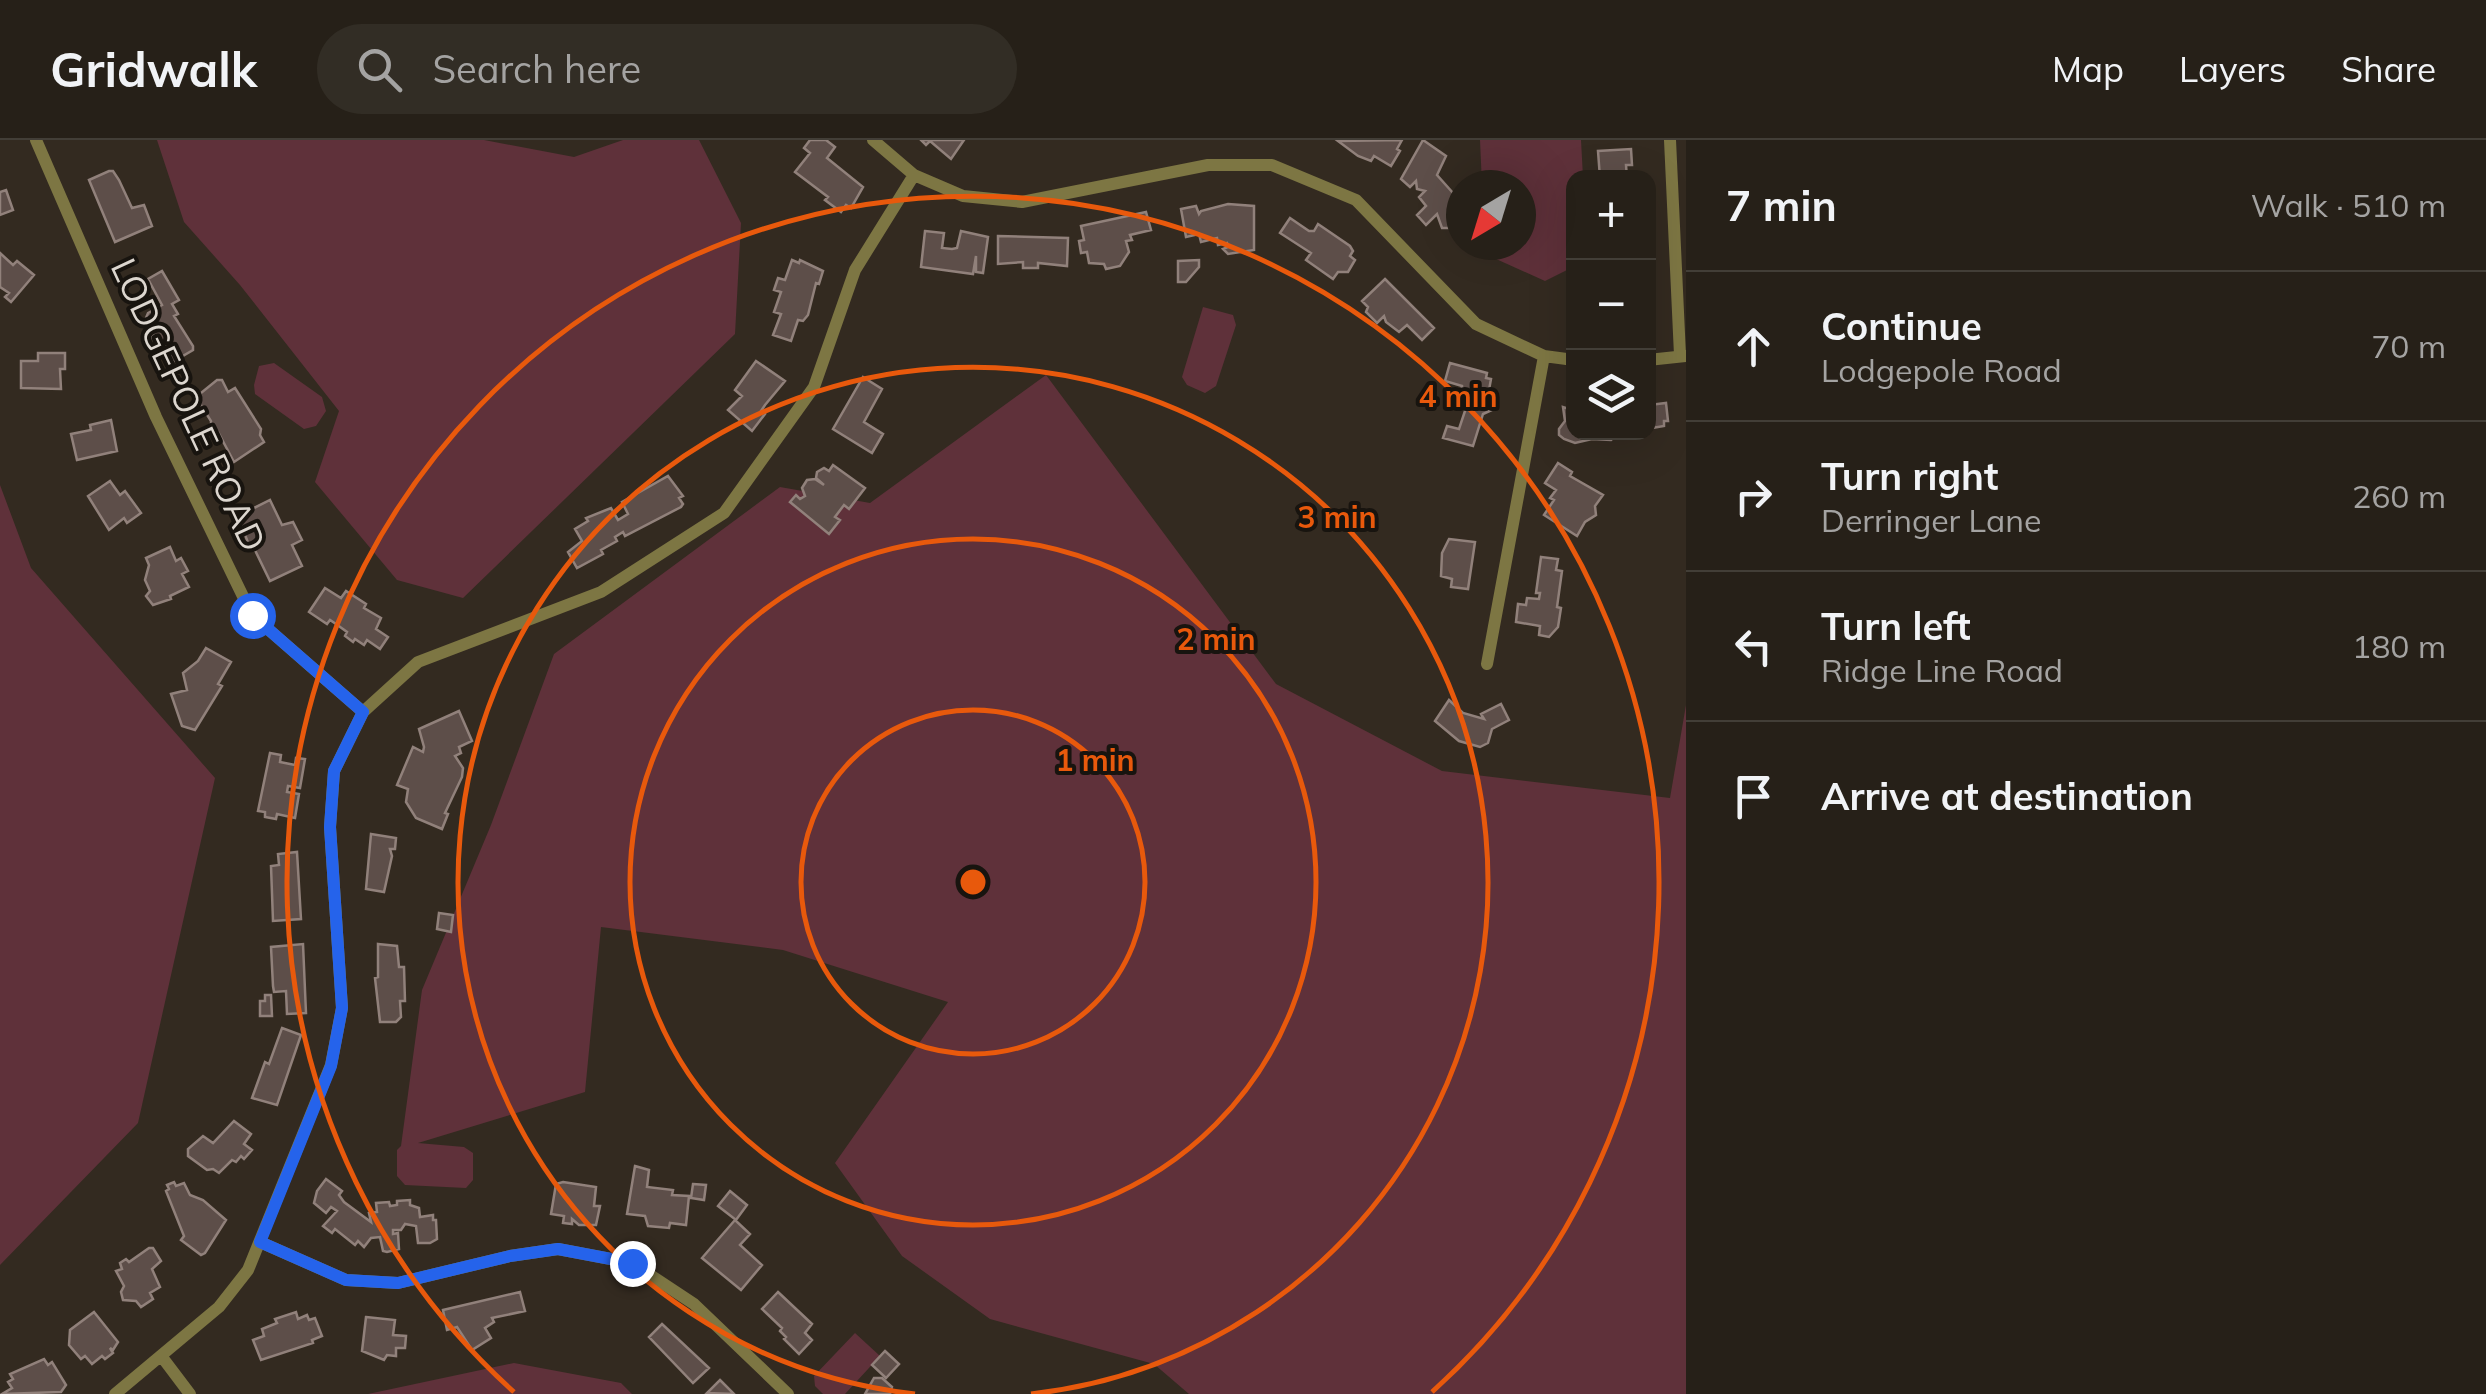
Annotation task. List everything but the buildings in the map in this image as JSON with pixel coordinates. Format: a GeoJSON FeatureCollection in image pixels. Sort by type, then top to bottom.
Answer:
{"type":"FeatureCollection","features":[{"type":"Feature","properties":{"kind":"street","name":"LODGEPOLE ROAD"},"geometry":{"type":"LineString","coordinates":[[36,140],[156,417],[252,615],[363,712]]}},
{"type":"Feature","properties":{"kind":"street"},"geometry":{"type":"LineString","coordinates":[[874,140],[914,175],[963,196],[1022,202],[1208,165],[1272,164],[1356,200],[1476,324],[1544,356],[1566,359]]}},
{"type":"Feature","properties":{"kind":"street"},"geometry":{"type":"LineString","coordinates":[[1656,359],[1683,356],[1670,140]]}},
{"type":"Feature","properties":{"kind":"street"},"geometry":{"type":"LineString","coordinates":[[114,1394],[219,1306],[248,1270],[331,1066],[342,1008],[330,827],[334,771],[363,712],[418,662],[601,592],[724,513],[814,387],[855,270],[914,175]]}},
{"type":"Feature","properties":{"kind":"street"},"geometry":{"type":"LineString","coordinates":[[1487,664],[1544,356]]}},
{"type":"Feature","properties":{"kind":"street"},"geometry":{"type":"LineString","coordinates":[[260,1242],[346,1280],[380,1282],[398,1283],[510,1256],[558,1249],[632,1263],[694,1304],[788,1394]]}},
{"type":"Feature","properties":{"kind":"street"},"geometry":{"type":"LineString","coordinates":[[162,1357],[190,1394]]}},
{"type":"Feature","properties":{"kind":"shaded area"},"geometry":{"type":"Polygon","coordinates":[[[157,140],[484,140],[574,157],[623,140],[699,140],[741,223],[735,334],[463,598],[397,580],[315,482],[339,411],[240,285],[184,222],[157,140]]]}},
{"type":"Feature","properties":{"kind":"shaded area"},"geometry":{"type":"Polygon","coordinates":[[[1480,140],[1581,140],[1583,170],[1566,170],[1566,270],[1545,281],[1498,260],[1536,260],[1536,170],[1481,170],[1480,140]]]}},
{"type":"Feature","properties":{"kind":"shaded area"},"geometry":{"type":"Polygon","coordinates":[[[1203,307],[1233,315],[1236,325],[1216,386],[1205,393],[1187,385],[1182,377],[1203,307]]]}},
{"type":"Feature","properties":{"kind":"shaded area"},"geometry":{"type":"Polygon","coordinates":[[[274,363],[322,397],[326,411],[316,426],[304,429],[255,394],[259,366],[274,363]]]}},
{"type":"Feature","properties":{"kind":"shaded area"},"geometry":{"type":"Polygon","coordinates":[[[1046,375],[1276,684],[1442,771],[1670,798],[1686,705],[1686,1394],[1189,1394],[1154,1364],[990,1319],[902,1256],[835,1163],[948,1002],[783,950],[601,927],[585,1092],[418,1143],[464,1147],[473,1153],[473,1180],[466,1188],[405,1185],[397,1176],[397,1150],[401,1146],[422,990],[491,825],[554,654],[780,487],[870,503],[1046,375]]]}},
{"type":"Feature","properties":{"kind":"shaded area"},"geometry":{"type":"Polygon","coordinates":[[[0,485],[31,568],[215,778],[138,1123],[0,1265],[0,485]]]}},
{"type":"Feature","properties":{"kind":"shaded area"},"geometry":{"type":"Polygon","coordinates":[[[855,1333],[880,1356],[845,1394],[823,1394],[815,1386],[814,1376],[855,1333]]]}},
{"type":"Feature","properties":{"kind":"shaded area"},"geometry":{"type":"Polygon","coordinates":[[[514,1363],[621,1383],[632,1394],[368,1394],[514,1363]]]}},
{"type":"Feature","properties":{"kind":"route"},"geometry":{"type":"LineString","coordinates":[[252,615],[363,712],[334,771],[330,827],[342,1008],[331,1066],[260,1242],[346,1280],[398,1283],[510,1256],[558,1249],[632,1263]]}}]}
